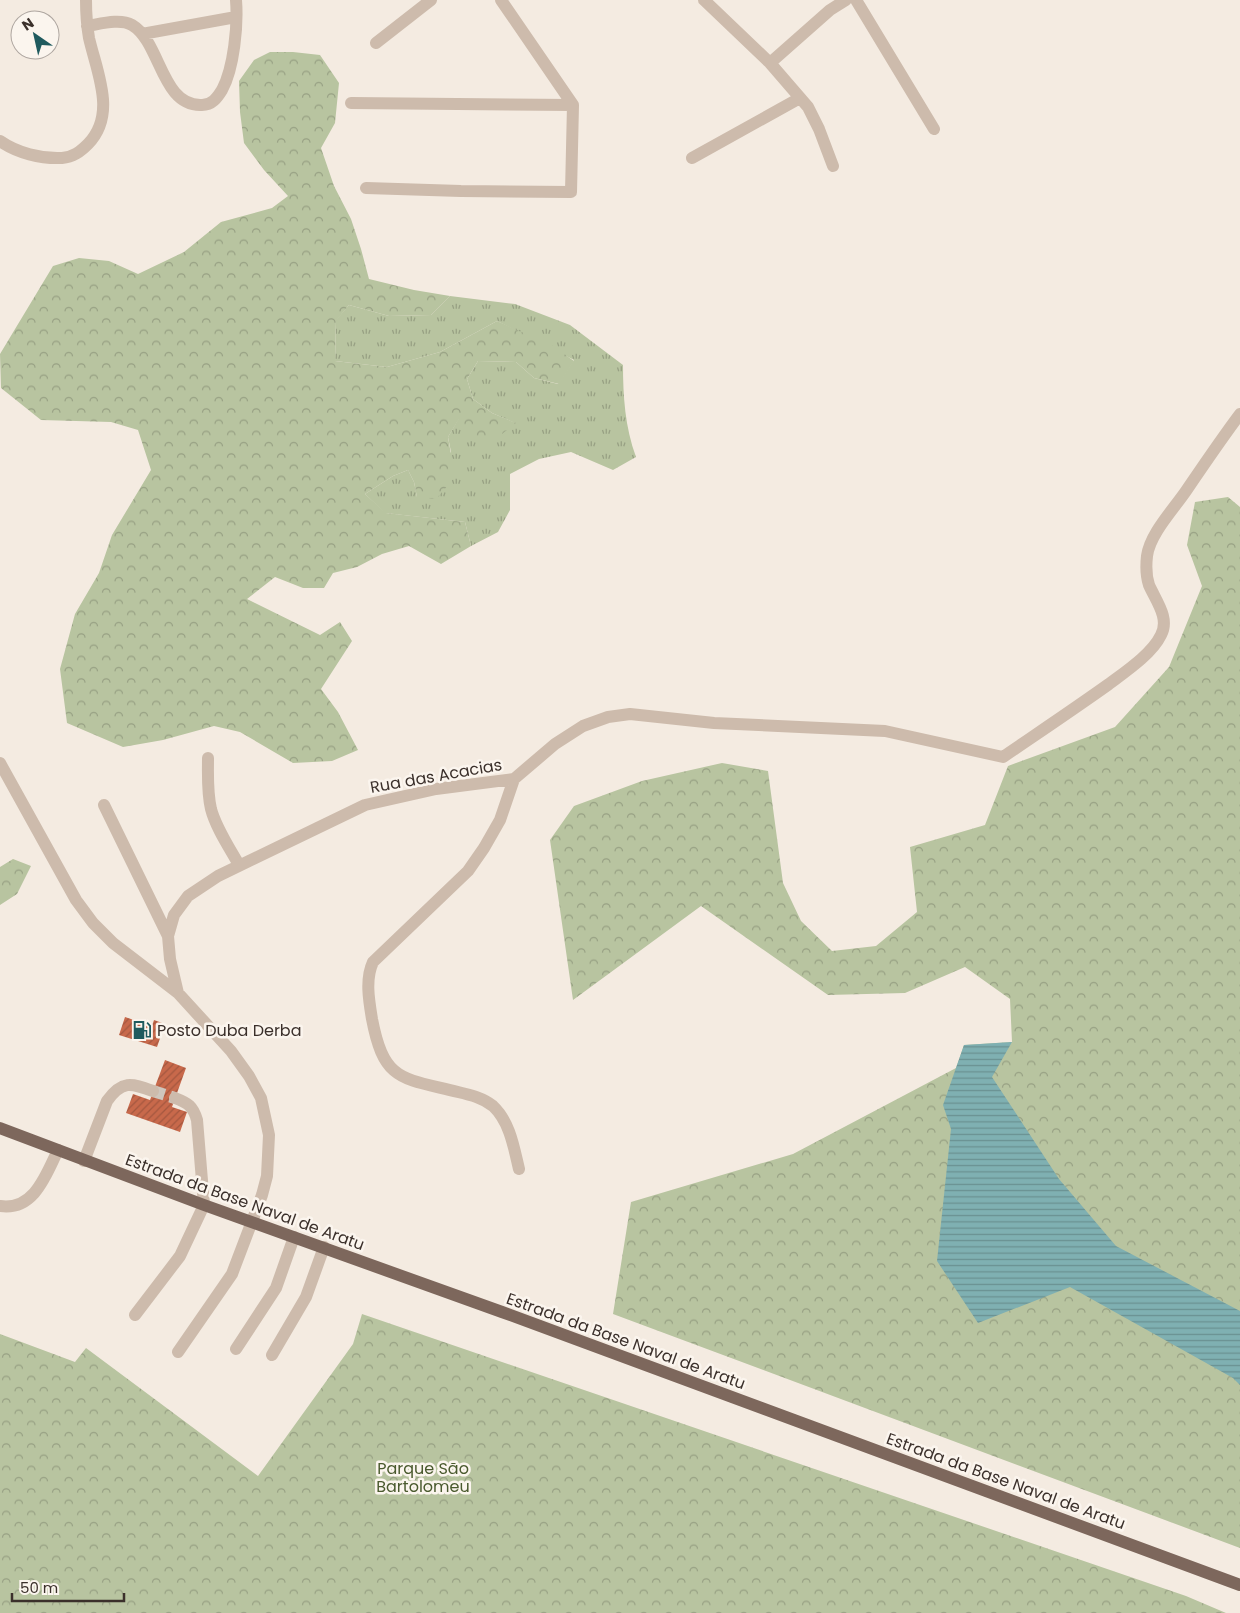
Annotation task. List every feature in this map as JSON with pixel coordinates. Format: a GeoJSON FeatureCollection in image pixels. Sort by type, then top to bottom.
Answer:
{"type":"FeatureCollection","features":[{"type":"Feature","properties":{"kind":"main road","name":"Estrada da Base Naval de Aratu"},"geometry":{"type":"LineString","coordinates":[[0,1128],[252,1223],[511,1315],[1240,1585]]}},
{"type":"Feature","properties":{"kind":"street"},"geometry":{"type":"LineString","coordinates":[[0,141],[8,147],[28,154],[52,158],[71,157],[93,139],[100,126],[104,102],[87,26],[86,0]]}},
{"type":"Feature","properties":{"kind":"street"},"geometry":{"type":"LineString","coordinates":[[87,26],[118,22],[132,24],[142,34],[169,86],[180,98],[196,105],[207,105],[217,99],[224,86],[232,59],[236,0]]}},
{"type":"Feature","properties":{"kind":"street"},"geometry":{"type":"LineString","coordinates":[[376,43],[431,0]]}},
{"type":"Feature","properties":{"kind":"street"},"geometry":{"type":"LineString","coordinates":[[366,188],[571,192],[573,105],[501,0]]}},
{"type":"Feature","properties":{"kind":"street"},"geometry":{"type":"LineString","coordinates":[[704,0],[770,63],[808,107],[833,166]]}},
{"type":"Feature","properties":{"kind":"street"},"geometry":{"type":"LineString","coordinates":[[770,63],[830,10],[846,0]]}},
{"type":"Feature","properties":{"kind":"street"},"geometry":{"type":"LineString","coordinates":[[856,0],[934,129]]}},
{"type":"Feature","properties":{"kind":"street"},"geometry":{"type":"LineString","coordinates":[[142,34],[236,17]]}},
{"type":"Feature","properties":{"kind":"street"},"geometry":{"type":"LineString","coordinates":[[692,158],[800,98]]}},
{"type":"Feature","properties":{"kind":"street"},"geometry":{"type":"LineString","coordinates":[[351,103],[573,105]]}},
{"type":"Feature","properties":{"kind":"street","name":"Rua das Acacias"},"geometry":{"type":"LineString","coordinates":[[178,993],[170,959],[168,936],[174,916],[188,896],[218,876],[365,806],[436,789],[514,779],[555,744],[583,726],[608,717],[630,714],[714,722],[885,731],[1002,757],[1092,696],[1153,648],[1162,634],[1164,623],[1161,608],[1149,584],[1146,571],[1149,543],[1214,448],[1240,414]]}},
{"type":"Feature","properties":{"kind":"street"},"geometry":{"type":"LineString","coordinates":[[208,758],[208,791],[211,809],[215,822],[239,865]]}},
{"type":"Feature","properties":{"kind":"street"},"geometry":{"type":"LineString","coordinates":[[0,763],[76,900],[93,923],[114,943],[178,993],[231,1051],[262,1098],[269,1134],[270,1157],[268,1176],[262,1195],[232,1274],[178,1352]]}},
{"type":"Feature","properties":{"kind":"street"},"geometry":{"type":"LineString","coordinates":[[514,779],[500,820],[468,871],[373,962],[369,970],[368,982],[374,1032],[382,1058],[390,1068],[408,1080],[477,1097],[494,1107],[510,1134],[519,1169]]}},
{"type":"Feature","properties":{"kind":"street"},"geometry":{"type":"LineString","coordinates":[[104,805],[168,936]]}},
{"type":"Feature","properties":{"kind":"street"},"geometry":{"type":"LineString","coordinates":[[84,1161],[107,1101],[113,1092],[122,1086],[133,1084],[153,1091]]}},
{"type":"Feature","properties":{"kind":"street"},"geometry":{"type":"LineString","coordinates":[[135,1315],[180,1256],[204,1205],[197,1120],[194,1110],[188,1103],[175,1098]]}},
{"type":"Feature","properties":{"kind":"street"},"geometry":{"type":"LineString","coordinates":[[0,1206],[8,1207],[28,1199],[38,1190],[58,1150]]}},
{"type":"Feature","properties":{"kind":"street"},"geometry":{"type":"LineString","coordinates":[[236,1349],[276,1288],[294,1237]]}},
{"type":"Feature","properties":{"kind":"street"},"geometry":{"type":"LineString","coordinates":[[272,1355],[306,1297],[324,1247]]}},
{"type":"Feature","properties":{"kind":"green space"},"geometry":{"type":"Polygon","coordinates":[[[270,52],[320,55],[339,83],[335,123],[321,148],[334,186],[351,219],[369,279],[414,290],[450,296],[431,315],[389,316],[349,305],[336,321],[335,361],[387,367],[440,352],[497,321],[553,346],[574,361],[559,384],[534,378],[516,362],[478,361],[467,379],[473,399],[492,413],[516,423],[498,437],[472,437],[459,419],[448,437],[453,466],[450,483],[436,499],[417,497],[414,482],[408,470],[393,476],[365,494],[386,513],[465,522],[471,546],[441,564],[409,546],[382,554],[357,567],[333,573],[324,588],[303,588],[275,577],[247,599],[320,635],[340,622],[352,641],[321,689],[338,712],[358,750],[332,761],[293,763],[240,732],[214,726],[163,740],[123,747],[67,723],[60,669],[75,614],[99,573],[112,535],[151,470],[138,430],[111,422],[41,420],[1,388],[0,354],[53,266],[79,258],[109,261],[138,274],[184,252],[221,222],[272,208],[288,196],[264,170],[244,143],[240,112],[239,81],[254,60],[270,52]]]}},
{"type":"Feature","properties":{"kind":"green space"},"geometry":{"type":"Polygon","coordinates":[[[450,296],[515,304],[570,325],[623,365],[625,411],[636,457],[613,470],[571,452],[539,459],[510,474],[510,510],[498,532],[471,546],[465,522],[385,513],[365,494],[393,476],[408,470],[414,482],[417,497],[451,452],[448,437],[459,418],[515,423],[492,413],[473,399],[467,379],[478,361],[516,362],[534,378],[558,384],[574,360],[497,321],[440,352],[387,367],[335,361],[336,320],[349,305],[389,316],[431,315],[450,296]]]}},
{"type":"Feature","properties":{"kind":"green space"},"geometry":{"type":"Polygon","coordinates":[[[1228,497],[1240,507],[1240,1548],[613,1314],[631,1202],[793,1154],[956,1068],[964,1045],[1012,1042],[1010,999],[965,967],[905,993],[828,995],[701,906],[573,1000],[550,840],[574,806],[642,781],[722,763],[768,771],[783,883],[801,921],[832,951],[876,946],[917,912],[910,847],[985,825],[1008,766],[1115,727],[1169,667],[1202,586],[1187,545],[1195,502],[1228,497]]]}},
{"type":"Feature","properties":{"kind":"green space"},"geometry":{"type":"Polygon","coordinates":[[[13,859],[31,866],[17,894],[0,905],[0,867],[13,859]]]}},
{"type":"Feature","properties":{"kind":"green space","name":"Parque São Bartolomeu"},"geometry":{"type":"Polygon","coordinates":[[[362,1314],[1186,1596],[1226,1613],[0,1613],[0,1334],[75,1362],[86,1348],[258,1476],[353,1344],[362,1314]]]}},
{"type":"Feature","properties":{"kind":"water"},"geometry":{"type":"Polygon","coordinates":[[[1012,1042],[992,1077],[1059,1179],[1116,1246],[1240,1311],[1240,1385],[1233,1378],[1070,1287],[978,1323],[937,1261],[951,1129],[943,1105],[964,1045],[1012,1042]]]}},
{"type":"Feature","properties":{"kind":"building","name":"Posto Duba Derba"},"geometry":{"type":"Polygon","coordinates":[[[125,1017],[152,1026],[154,1020],[165,1024],[157,1047],[119,1035],[125,1017]]]}},
{"type":"Feature","properties":{"kind":"building"},"geometry":{"type":"Polygon","coordinates":[[[165,1060],[186,1068],[172,1107],[187,1112],[180,1132],[126,1113],[133,1094],[150,1100],[165,1060]]]}},
{"type":"Feature","properties":{"kind":"tunnel"},"geometry":{"type":"LineString","coordinates":[[153,1091],[175,1098]]}},
{"type":"Feature","properties":{"kind":"place","name":"Posto Duba Derba"},"geometry":{"type":"Point","coordinates":[142,1030]}}]}
